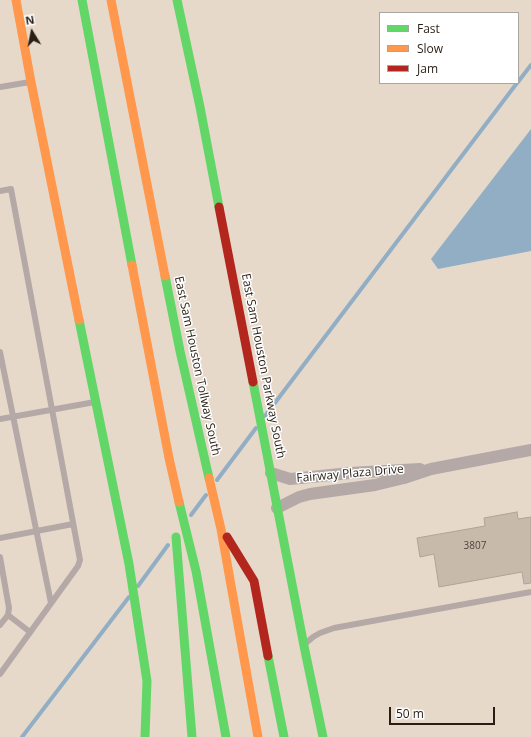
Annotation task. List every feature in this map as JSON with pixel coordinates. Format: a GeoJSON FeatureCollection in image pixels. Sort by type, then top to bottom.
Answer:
{"type":"FeatureCollection","features":[{"type":"Feature","properties":{"kind":"main road"},"geometry":{"type":"LineString","coordinates":[[16,0],[31,82],[129,564],[147,681],[145,737]]}},
{"type":"Feature","properties":{"kind":"main road"},"geometry":{"type":"LineString","coordinates":[[82,0],[170,458],[196,571],[226,737]]}},
{"type":"Feature","properties":{"kind":"main road","name":"East Sam Houston Tollway South"},"geometry":{"type":"LineString","coordinates":[[111,0],[197,429],[226,551],[258,737]]}},
{"type":"Feature","properties":{"kind":"main road","name":"East Sam Houston Parkway South"},"geometry":{"type":"LineString","coordinates":[[178,0],[323,737]]}},
{"type":"Feature","properties":{"kind":"main road"},"geometry":{"type":"LineString","coordinates":[[170,458],[192,737]]}},
{"type":"Feature","properties":{"kind":"main road"},"geometry":{"type":"LineString","coordinates":[[221,529],[236,550],[254,581],[284,737]]}},
{"type":"Feature","properties":{"kind":"street","name":"Fairway Plaza Drive"},"geometry":{"type":"LineString","coordinates":[[277,508],[299,497],[310,494],[375,485],[404,478],[431,469],[531,450]]}},
{"type":"Feature","properties":{"kind":"street","name":"Fairway Plaza Drive"},"geometry":{"type":"LineString","coordinates":[[270,467],[280,476],[296,478],[394,470],[431,469]]}},
{"type":"Feature","properties":{"kind":"lane"},"geometry":{"type":"LineString","coordinates":[[0,87],[31,82]]}},
{"type":"Feature","properties":{"kind":"lane"},"geometry":{"type":"LineString","coordinates":[[0,191],[11,189],[80,560],[78,566],[0,674]]}},
{"type":"Feature","properties":{"kind":"lane"},"geometry":{"type":"LineString","coordinates":[[0,352],[51,603]]}},
{"type":"Feature","properties":{"kind":"lane"},"geometry":{"type":"LineString","coordinates":[[0,419],[96,402]]}},
{"type":"Feature","properties":{"kind":"lane"},"geometry":{"type":"LineString","coordinates":[[0,538],[73,524]]}},
{"type":"Feature","properties":{"kind":"lane"},"geometry":{"type":"LineString","coordinates":[[0,557],[9,608],[8,615],[0,625]]}},
{"type":"Feature","properties":{"kind":"lane"},"geometry":{"type":"LineString","coordinates":[[304,646],[320,632],[334,628],[531,592]]}},
{"type":"Feature","properties":{"kind":"lane"},"geometry":{"type":"LineString","coordinates":[[8,615],[30,632]]}},
{"type":"Feature","properties":{"kind":"water"},"geometry":{"type":"Polygon","coordinates":[[[531,129],[531,251],[438,269],[431,259],[531,129]]]}},
{"type":"Feature","properties":{"kind":"building"},"geometry":{"type":"Polygon","coordinates":[[[517,512],[518,519],[531,517],[531,583],[524,584],[522,572],[439,587],[434,554],[420,557],[417,538],[485,526],[484,518],[517,512]]]}},
{"type":"Feature","properties":{"kind":"waterway"},"geometry":{"type":"LineString","coordinates":[[519,81],[531,65]]}},
{"type":"Feature","properties":{"kind":"waterway"},"geometry":{"type":"LineString","coordinates":[[265,416],[516,84]]}},
{"type":"Feature","properties":{"kind":"waterway"},"geometry":{"type":"LineString","coordinates":[[217,480],[256,428]]}},
{"type":"Feature","properties":{"kind":"waterway"},"geometry":{"type":"LineString","coordinates":[[191,515],[206,495]]}},
{"type":"Feature","properties":{"kind":"waterway"},"geometry":{"type":"LineString","coordinates":[[138,586],[168,545]]}},
{"type":"Feature","properties":{"kind":"waterway"},"geometry":{"type":"LineString","coordinates":[[22,737],[129,597]]}},
{"type":"Feature","properties":{"kind":"traffic: fast"},"geometry":{"type":"LineString","coordinates":[[82,0],[132,265]]}},
{"type":"Feature","properties":{"kind":"traffic: fast"},"geometry":{"type":"LineString","coordinates":[[177,0],[200,107],[219,207]]}},
{"type":"Feature","properties":{"kind":"traffic: fast"},"geometry":{"type":"LineString","coordinates":[[165,276],[180,351],[209,478]]}},
{"type":"Feature","properties":{"kind":"traffic: fast"},"geometry":{"type":"LineString","coordinates":[[79,320],[129,564],[147,681],[145,737]]}},
{"type":"Feature","properties":{"kind":"traffic: fast"},"geometry":{"type":"LineString","coordinates":[[253,382],[323,737]]}},
{"type":"Feature","properties":{"kind":"traffic: fast"},"geometry":{"type":"LineString","coordinates":[[179,502],[196,571],[226,737]]}},
{"type":"Feature","properties":{"kind":"traffic: fast"},"geometry":{"type":"LineString","coordinates":[[176,537],[192,737]]}},
{"type":"Feature","properties":{"kind":"traffic: fast"},"geometry":{"type":"LineString","coordinates":[[268,656],[284,737]]}},
{"type":"Feature","properties":{"kind":"traffic: slow"},"geometry":{"type":"LineString","coordinates":[[16,0],[79,320]]}},
{"type":"Feature","properties":{"kind":"traffic: slow"},"geometry":{"type":"LineString","coordinates":[[111,0],[165,276]]}},
{"type":"Feature","properties":{"kind":"traffic: slow"},"geometry":{"type":"LineString","coordinates":[[132,265],[169,458],[179,502]]}},
{"type":"Feature","properties":{"kind":"traffic: slow"},"geometry":{"type":"LineString","coordinates":[[209,478],[221,529],[258,737]]}},
{"type":"Feature","properties":{"kind":"traffic: jam"},"geometry":{"type":"LineString","coordinates":[[219,207],[253,382]]}},
{"type":"Feature","properties":{"kind":"traffic: jam"},"geometry":{"type":"LineString","coordinates":[[227,537],[254,581],[268,656]]}}]}
